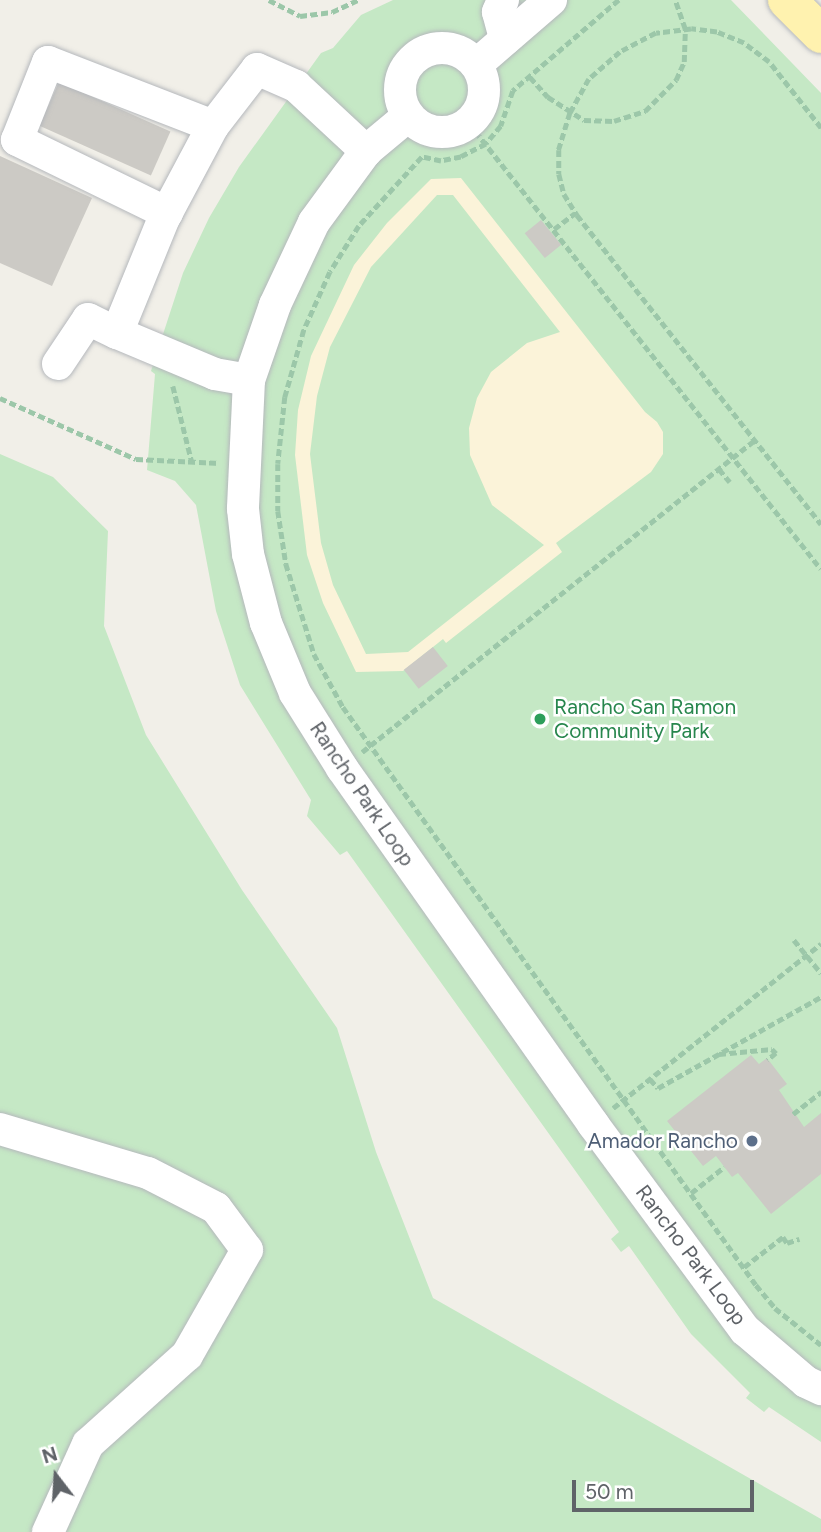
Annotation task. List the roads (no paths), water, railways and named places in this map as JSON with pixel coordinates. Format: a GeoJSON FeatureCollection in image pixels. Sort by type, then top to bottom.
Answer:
{"type":"FeatureCollection","features":[{"type":"Feature","properties":{"kind":"main road"},"geometry":{"type":"LineString","coordinates":[[787,0],[821,34]]}},
{"type":"Feature","properties":{"kind":"lane"},"geometry":{"type":"LineString","coordinates":[[503,0],[498,12],[505,39]]}},
{"type":"Feature","properties":{"kind":"lane"},"geometry":{"type":"LineString","coordinates":[[477,64],[551,0]]}},
{"type":"Feature","properties":{"kind":"lane"},"geometry":{"type":"LineString","coordinates":[[437,47],[459,50],[477,64],[485,95],[477,134],[437,132],[408,116],[399,95],[402,73],[416,55],[437,47]]}},
{"type":"Feature","properties":{"kind":"lane"},"geometry":{"type":"LineString","coordinates":[[167,213],[17,140],[48,62],[212,126]]}},
{"type":"Feature","properties":{"kind":"lane"},"geometry":{"type":"LineString","coordinates":[[117,333],[167,213],[212,126],[257,69],[296,86],[366,151]]}},
{"type":"Feature","properties":{"kind":"lane","name":"Rancho Park Loop"},"geometry":{"type":"LineString","coordinates":[[408,116],[366,151],[314,222],[275,305],[249,380],[243,463],[248,554],[266,623],[295,693],[342,768],[593,1124],[745,1330],[806,1382],[821,1389]]}},
{"type":"Feature","properties":{"kind":"lane"},"geometry":{"type":"LineString","coordinates":[[58,364],[88,319],[180,360],[249,380]]}},
{"type":"Feature","properties":{"kind":"lane"},"geometry":{"type":"LineString","coordinates":[[0,1129],[148,1173],[216,1208],[247,1250],[187,1355],[88,1444],[48,1532]]}},
{"type":"Feature","properties":{"kind":"place","name":"Rancho San Ramon Community Park"},"geometry":{"type":"Point","coordinates":[540,719]}},
{"type":"Feature","properties":{"kind":"place","name":"Amador Rancho"},"geometry":{"type":"Point","coordinates":[752,1141]}}]}
